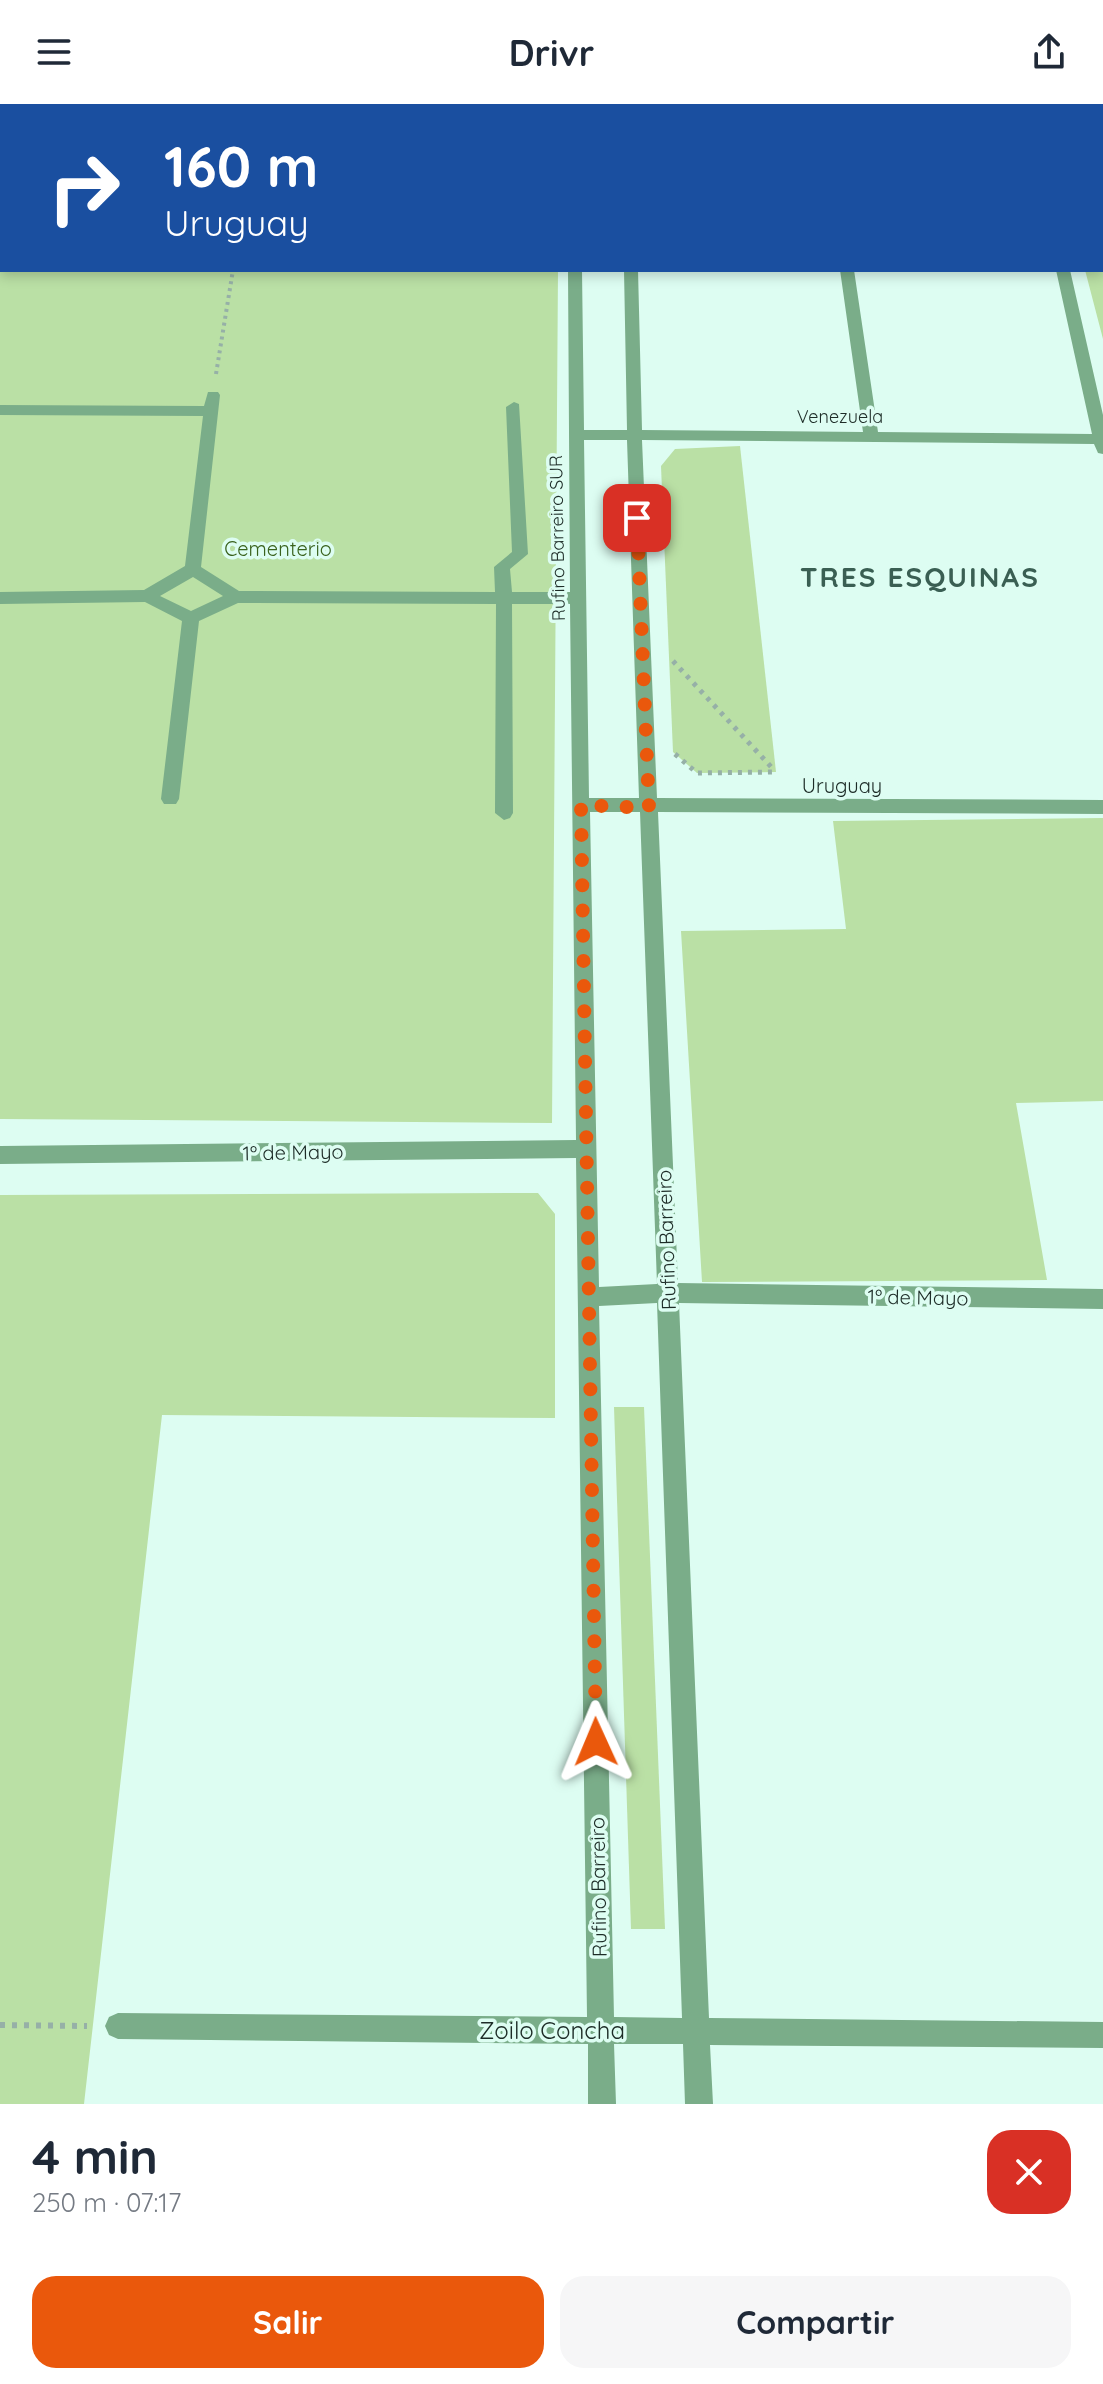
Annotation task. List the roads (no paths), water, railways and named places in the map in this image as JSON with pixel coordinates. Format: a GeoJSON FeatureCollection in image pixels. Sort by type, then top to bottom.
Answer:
{"type":"FeatureCollection","features":[{"type":"Feature","properties":{"kind":"street","name":"Rufino Barreiro SUR"},"geometry":{"type":"LineString","coordinates":[[575,272],[581,805]]}},
{"type":"Feature","properties":{"kind":"street"},"geometry":{"type":"LineString","coordinates":[[631,272],[634,435],[649,808]]}},
{"type":"Feature","properties":{"kind":"street"},"geometry":{"type":"LineString","coordinates":[[847,272],[871,436]]}},
{"type":"Feature","properties":{"kind":"street"},"geometry":{"type":"LineString","coordinates":[[1063,272],[1102,442]]}},
{"type":"Feature","properties":{"kind":"street"},"geometry":{"type":"LineString","coordinates":[[0,410],[212,403],[193,569]]}},
{"type":"Feature","properties":{"kind":"street"},"geometry":{"type":"LineString","coordinates":[[504,813],[506,637],[502,567],[520,554],[514,407]]}},
{"type":"Feature","properties":{"kind":"street","name":"Venezuela"},"geometry":{"type":"LineString","coordinates":[[577,435],[871,436],[1102,442]]}},
{"type":"Feature","properties":{"kind":"street"},"geometry":{"type":"LineString","coordinates":[[147,596],[193,569]]}},
{"type":"Feature","properties":{"kind":"street"},"geometry":{"type":"LineString","coordinates":[[193,569],[236,597]]}},
{"type":"Feature","properties":{"kind":"street"},"geometry":{"type":"LineString","coordinates":[[0,598],[147,596],[191,618]]}},
{"type":"Feature","properties":{"kind":"street"},"geometry":{"type":"LineString","coordinates":[[191,618],[236,597],[577,598]]}},
{"type":"Feature","properties":{"kind":"street"},"geometry":{"type":"LineString","coordinates":[[170,799],[191,618]]}},
{"type":"Feature","properties":{"kind":"street","name":"Uruguay"},"geometry":{"type":"LineString","coordinates":[[581,805],[649,808],[1103,807]]}},
{"type":"Feature","properties":{"kind":"street","name":"Rufino Barreiro"},"geometry":{"type":"LineString","coordinates":[[581,805],[602,2104]]}},
{"type":"Feature","properties":{"kind":"street","name":"Rufino Barreiro"},"geometry":{"type":"LineString","coordinates":[[649,808],[699,2104]]}},
{"type":"Feature","properties":{"kind":"street","name":"1º de Mayo"},"geometry":{"type":"LineString","coordinates":[[0,1155],[586,1149]]}},
{"type":"Feature","properties":{"kind":"street","name":"1º de Mayo"},"geometry":{"type":"LineString","coordinates":[[589,1297],[668,1293],[1103,1299]]}},
{"type":"Feature","properties":{"kind":"street","name":"Zoilo Concha"},"geometry":{"type":"LineString","coordinates":[[118,2026],[1103,2035]]}},
{"type":"Feature","properties":{"kind":"district","name":"TRES ESQUINAS"},"geometry":{"type":"Point","coordinates":[920,576]}},
{"type":"Feature","properties":{"kind":"park label","name":"Cementerio"},"geometry":{"type":"Point","coordinates":[278,548]}}]}
